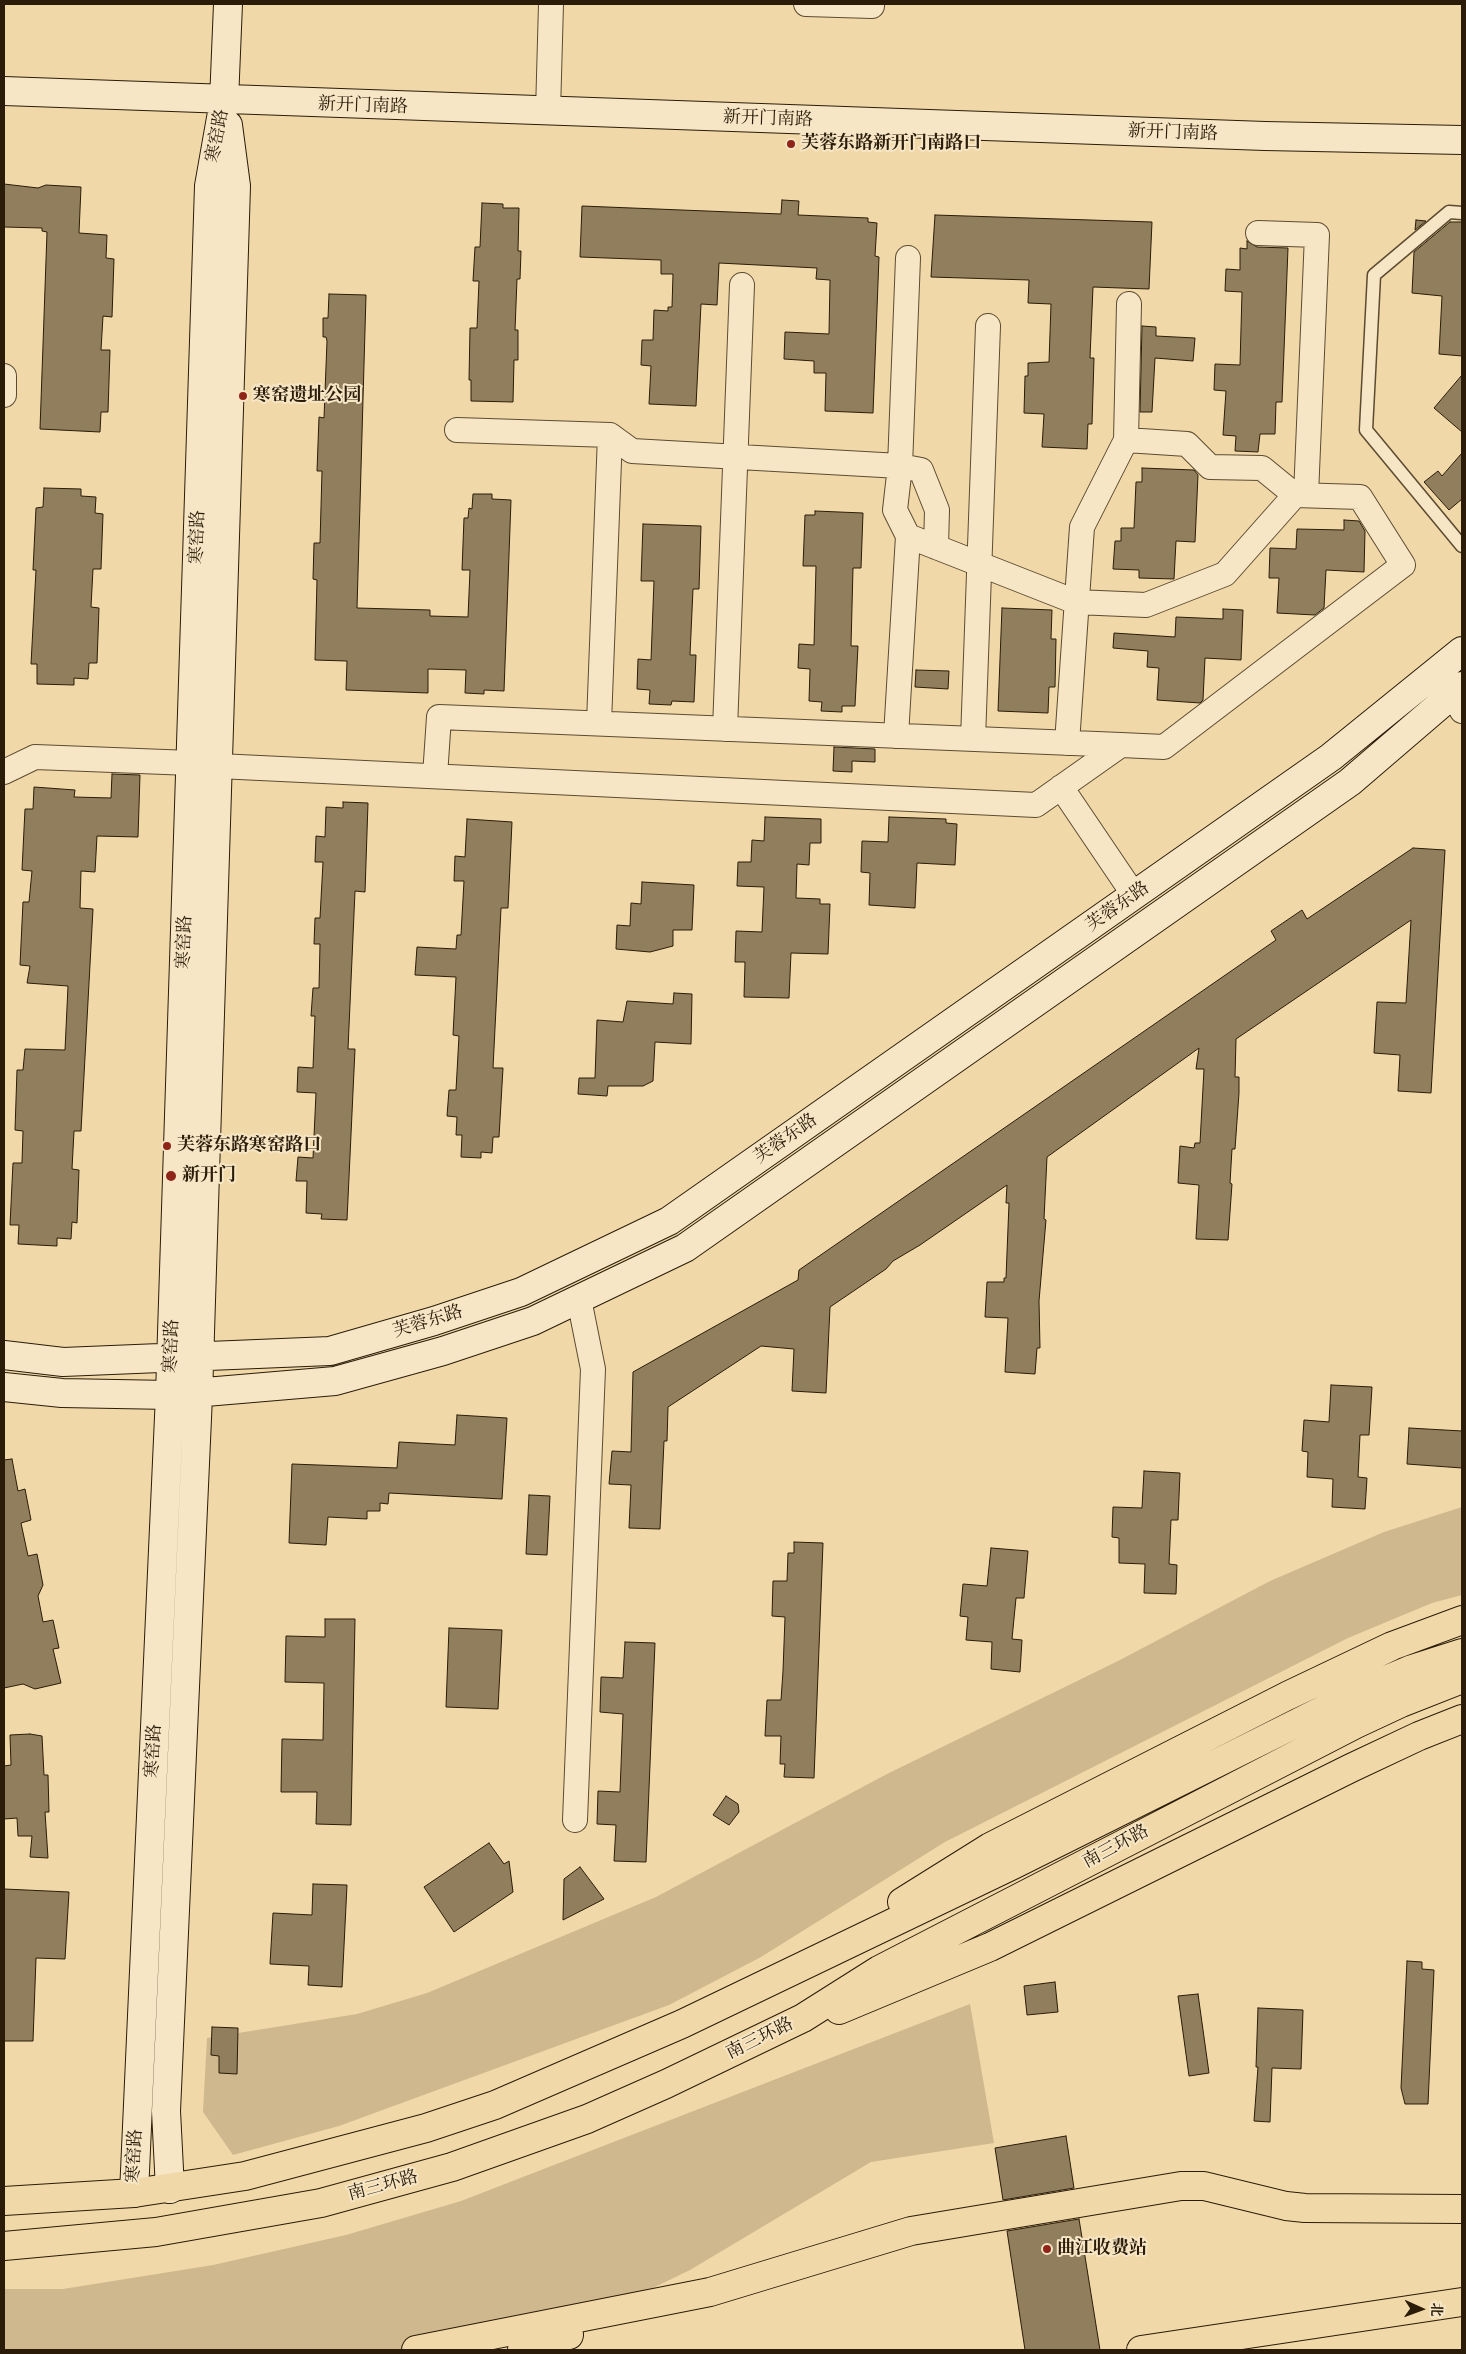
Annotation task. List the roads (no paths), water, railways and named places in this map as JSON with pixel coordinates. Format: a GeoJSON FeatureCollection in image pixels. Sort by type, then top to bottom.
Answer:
{"type":"FeatureCollection","features":[{"type":"Feature","properties":{"kind":"highway"},"geometry":{"type":"LineString","coordinates":[[790,1972],[990,1847],[1348,1665],[1462,1620]]}},
{"type":"Feature","properties":{"kind":"highway","name":"南三环路"},"geometry":{"type":"LineString","coordinates":[[4,2201],[134,2193],[245,2176],[426,2128],[495,2105],[682,2024],[1013,1865],[1359,1691],[1412,1669],[1462,1653]]}},
{"type":"Feature","properties":{"kind":"highway","name":"南三环路"},"geometry":{"type":"LineString","coordinates":[[4,2246],[156,2232],[321,2203],[398,2184],[452,2167],[587,2119],[666,2084],[803,2018],[878,1970],[1356,1724],[1462,1679]]}},
{"type":"Feature","properties":{"kind":"highway"},"geometry":{"type":"LineString","coordinates":[[803,2018],[841,2010],[990,1947],[1368,1760],[1419,1736],[1462,1719]]}},
{"type":"Feature","properties":{"kind":"highway"},"geometry":{"type":"LineString","coordinates":[[522,2350],[680,2299],[911,2230],[1182,2186],[1204,2186],[1286,2206],[1305,2208],[1462,2209]]}},
{"type":"Feature","properties":{"kind":"highway"},"geometry":{"type":"LineString","coordinates":[[416,2350],[680,2299]]}},
{"type":"Feature","properties":{"kind":"highway"},"geometry":{"type":"LineString","coordinates":[[1141,2350],[1462,2302]]}},
{"type":"Feature","properties":{"kind":"street"},"geometry":{"type":"LineString","coordinates":[[224,101],[228,4]]}},
{"type":"Feature","properties":{"kind":"street"},"geometry":{"type":"LineString","coordinates":[[548,112],[551,4]]}},
{"type":"Feature","properties":{"kind":"street"},"geometry":{"type":"LineString","coordinates":[[806,4],[872,6],[872,4]]}},
{"type":"Feature","properties":{"kind":"street","name":"新开门南路"},"geometry":{"type":"LineString","coordinates":[[4,92],[1256,136],[1462,140]]}},
{"type":"Feature","properties":{"kind":"street","name":"寒窑路"},"geometry":{"type":"LineString","coordinates":[[134,2193],[170,1395],[209,186],[224,101]]}},
{"type":"Feature","properties":{"kind":"street","name":"寒窑路"},"geometry":{"type":"LineString","coordinates":[[170,2189],[166,2111],[198,1391],[236,186],[224,101]]}},
{"type":"Feature","properties":{"kind":"street"},"geometry":{"type":"LineString","coordinates":[[908,536],[1076,602],[1146,605],[1225,574],[1301,495],[1317,235],[1258,233]]}},
{"type":"Feature","properties":{"kind":"street"},"geometry":{"type":"LineString","coordinates":[[896,736],[908,536],[895,510],[900,466],[908,258]]}},
{"type":"Feature","properties":{"kind":"street"},"geometry":{"type":"LineString","coordinates":[[725,729],[742,285]]}},
{"type":"Feature","properties":{"kind":"street"},"geometry":{"type":"LineString","coordinates":[[1067,743],[1082,527],[1126,440],[1129,304]]}},
{"type":"Feature","properties":{"kind":"street"},"geometry":{"type":"LineString","coordinates":[[973,739],[988,326]]}},
{"type":"Feature","properties":{"kind":"street"},"geometry":{"type":"LineString","coordinates":[[4,376],[4,394]]}},
{"type":"Feature","properties":{"kind":"street"},"geometry":{"type":"LineString","coordinates":[[457,430],[610,435],[632,451],[900,466],[922,470],[937,510],[936,547]]}},
{"type":"Feature","properties":{"kind":"street"},"geometry":{"type":"LineString","coordinates":[[599,724],[610,435]]}},
{"type":"Feature","properties":{"kind":"street"},"geometry":{"type":"LineString","coordinates":[[435,776],[439,717],[1164,747],[1402,565],[1360,497],[1301,495],[1262,468],[1210,467],[1187,444],[1126,440]]}},
{"type":"Feature","properties":{"kind":"street","name":"芙蓉东路"},"geometry":{"type":"LineString","coordinates":[[4,1355],[63,1362],[330,1351],[434,1321],[521,1292],[660,1225],[1332,757],[1462,651]]}},
{"type":"Feature","properties":{"kind":"street","name":"芙蓉东路"},"geometry":{"type":"LineString","coordinates":[[4,1386],[62,1393],[170,1395],[198,1391],[335,1381],[443,1351],[533,1321],[685,1248],[1350,782],[1459,697]]}},
{"type":"Feature","properties":{"kind":"street"},"geometry":{"type":"LineString","coordinates":[[218,766],[1036,805],[1121,745]]}},
{"type":"Feature","properties":{"kind":"street"},"geometry":{"type":"LineString","coordinates":[[4,772],[35,757],[191,763]]}},
{"type":"Feature","properties":{"kind":"street"},"geometry":{"type":"LineString","coordinates":[[1061,787],[1134,895]]}},
{"type":"Feature","properties":{"kind":"street"},"geometry":{"type":"LineString","coordinates":[[575,1820],[593,1369],[579,1299]]}},
{"type":"Feature","properties":{"kind":"lane"},"geometry":{"type":"LineString","coordinates":[[1462,213],[1449,212],[1374,274],[1366,430],[1462,546]]}},
{"type":"Feature","properties":{"kind":"place","name":"芙蓉东路新开门南路口"},"geometry":{"type":"Point","coordinates":[791,144]}},
{"type":"Feature","properties":{"kind":"place","name":"寒窑遗址公园"},"geometry":{"type":"Point","coordinates":[243,396]}},
{"type":"Feature","properties":{"kind":"place","name":"芙蓉东路寒窑路口"},"geometry":{"type":"Point","coordinates":[167,1146]}},
{"type":"Feature","properties":{"kind":"place","name":"新开门"},"geometry":{"type":"Point","coordinates":[171,1176]}},
{"type":"Feature","properties":{"kind":"place","name":"曲江收费站"},"geometry":{"type":"Point","coordinates":[1047,2249]}}]}
